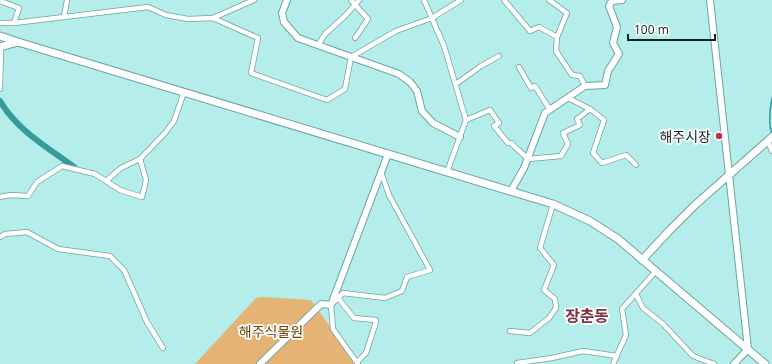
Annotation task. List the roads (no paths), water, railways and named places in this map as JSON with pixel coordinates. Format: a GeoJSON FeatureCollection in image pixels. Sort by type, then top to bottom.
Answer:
{"type":"FeatureCollection","features":[{"type":"Feature","properties":{"kind":"main road"},"geometry":{"type":"LineString","coordinates":[[0,36],[553,204],[590,220],[603,228],[656,270],[765,364]]}},
{"type":"Feature","properties":{"kind":"main road"},"geometry":{"type":"LineString","coordinates":[[1,46],[18,42]]}},
{"type":"Feature","properties":{"kind":"main road"},"geometry":{"type":"LineString","coordinates":[[642,260],[695,205],[770,139]]}},
{"type":"Feature","properties":{"kind":"street"},"geometry":{"type":"LineString","coordinates":[[64,17],[67,0]]}},
{"type":"Feature","properties":{"kind":"street"},"geometry":{"type":"LineString","coordinates":[[0,23],[14,23],[148,7],[166,15],[188,19],[213,18],[254,0]]}},
{"type":"Feature","properties":{"kind":"street"},"geometry":{"type":"LineString","coordinates":[[287,0],[282,13],[284,22],[298,38],[399,74],[410,82],[417,91],[422,111],[433,124],[460,136]]}},
{"type":"Feature","properties":{"kind":"street"},"geometry":{"type":"LineString","coordinates":[[351,0],[368,19],[355,38]]}},
{"type":"Feature","properties":{"kind":"street"},"geometry":{"type":"LineString","coordinates":[[318,45],[324,34],[345,16],[359,0]]}},
{"type":"Feature","properties":{"kind":"street"},"geometry":{"type":"LineString","coordinates":[[424,0],[444,46],[466,120],[447,172]]}},
{"type":"Feature","properties":{"kind":"street"},"geometry":{"type":"LineString","coordinates":[[213,18],[258,38],[251,73],[326,100],[345,89],[351,57],[396,31],[432,18],[461,0]]}},
{"type":"Feature","properties":{"kind":"street"},"geometry":{"type":"LineString","coordinates":[[504,0],[530,31],[539,27],[557,37]]}},
{"type":"Feature","properties":{"kind":"street"},"geometry":{"type":"LineString","coordinates":[[548,0],[567,13],[557,37],[556,51],[572,75],[580,76],[585,86]]}},
{"type":"Feature","properties":{"kind":"street"},"geometry":{"type":"LineString","coordinates":[[511,192],[528,159],[545,113],[585,86],[605,85],[608,71],[619,54],[613,43],[616,27],[609,6],[612,1],[622,0]]}},
{"type":"Feature","properties":{"kind":"street"},"geometry":{"type":"LineString","coordinates":[[710,0],[748,349],[734,364]]}},
{"type":"Feature","properties":{"kind":"street"},"geometry":{"type":"LineString","coordinates":[[0,1],[19,8],[14,23]]}},
{"type":"Feature","properties":{"kind":"street"},"geometry":{"type":"LineString","coordinates":[[0,89],[1,46]]}},
{"type":"Feature","properties":{"kind":"street"},"geometry":{"type":"LineString","coordinates":[[456,84],[480,66],[499,56]]}},
{"type":"Feature","properties":{"kind":"street"},"geometry":{"type":"LineString","coordinates":[[519,67],[531,88],[535,86],[550,110]]}},
{"type":"Feature","properties":{"kind":"street"},"geometry":{"type":"LineString","coordinates":[[106,181],[121,168],[140,159],[165,134],[174,121],[184,92]]}},
{"type":"Feature","properties":{"kind":"street"},"geometry":{"type":"LineString","coordinates":[[568,98],[590,110],[604,120],[593,153],[602,163],[626,155],[636,165]]}},
{"type":"Feature","properties":{"kind":"street"},"geometry":{"type":"LineString","coordinates":[[466,120],[490,110],[499,122],[494,126],[508,143],[512,143],[528,159]]}},
{"type":"Feature","properties":{"kind":"street"},"geometry":{"type":"LineString","coordinates":[[528,159],[561,156],[568,144],[564,133],[580,125],[577,119],[590,110]]}},
{"type":"Feature","properties":{"kind":"street"},"geometry":{"type":"LineString","coordinates":[[770,139],[772,151]]}},
{"type":"Feature","properties":{"kind":"street"},"geometry":{"type":"LineString","coordinates":[[338,298],[354,318],[376,320],[376,325],[366,353],[357,363],[333,329],[331,305],[388,154]]}},
{"type":"Feature","properties":{"kind":"street"},"geometry":{"type":"LineString","coordinates":[[0,197],[10,195],[28,196],[36,182],[62,166],[95,174],[120,190],[142,197],[146,180],[140,159]]}},
{"type":"Feature","properties":{"kind":"street"},"geometry":{"type":"LineString","coordinates":[[331,305],[343,293],[385,298],[402,291],[407,277],[430,270],[389,195],[381,172]]}},
{"type":"Feature","properties":{"kind":"street"},"geometry":{"type":"LineString","coordinates":[[510,331],[530,333],[550,318],[556,308],[555,299],[544,290],[554,265],[540,248],[553,204]]}},
{"type":"Feature","properties":{"kind":"street"},"geometry":{"type":"LineString","coordinates":[[0,236],[5,234],[27,232],[58,249],[110,256],[124,270],[147,322],[163,348]]}},
{"type":"Feature","properties":{"kind":"street"},"geometry":{"type":"LineString","coordinates":[[613,364],[626,335],[622,309],[656,270]]}},
{"type":"Feature","properties":{"kind":"street"},"geometry":{"type":"LineString","coordinates":[[636,294],[643,308],[663,324],[693,356],[714,364]]}},
{"type":"Feature","properties":{"kind":"street"},"geometry":{"type":"LineString","coordinates":[[260,364],[321,304],[331,305]]}},
{"type":"Feature","properties":{"kind":"street"},"geometry":{"type":"LineString","coordinates":[[517,363],[552,358],[583,351],[617,356]]}},
{"type":"Feature","properties":{"kind":"waterway"},"geometry":{"type":"LineString","coordinates":[[772,98],[770,121],[772,134]]}},
{"type":"Feature","properties":{"kind":"waterway"},"geometry":{"type":"LineString","coordinates":[[0,101],[15,121],[43,145],[74,167]]}},
{"type":"Feature","properties":{"kind":"place","name":"해주시장"},"geometry":{"type":"Point","coordinates":[719,136]}},
{"type":"Feature","properties":{"kind":"district","name":"장춘동"},"geometry":{"type":"Point","coordinates":[587,316]}},
{"type":"Feature","properties":{"kind":"park label","name":"해주식물원"},"geometry":{"type":"Point","coordinates":[271,331]}}]}
